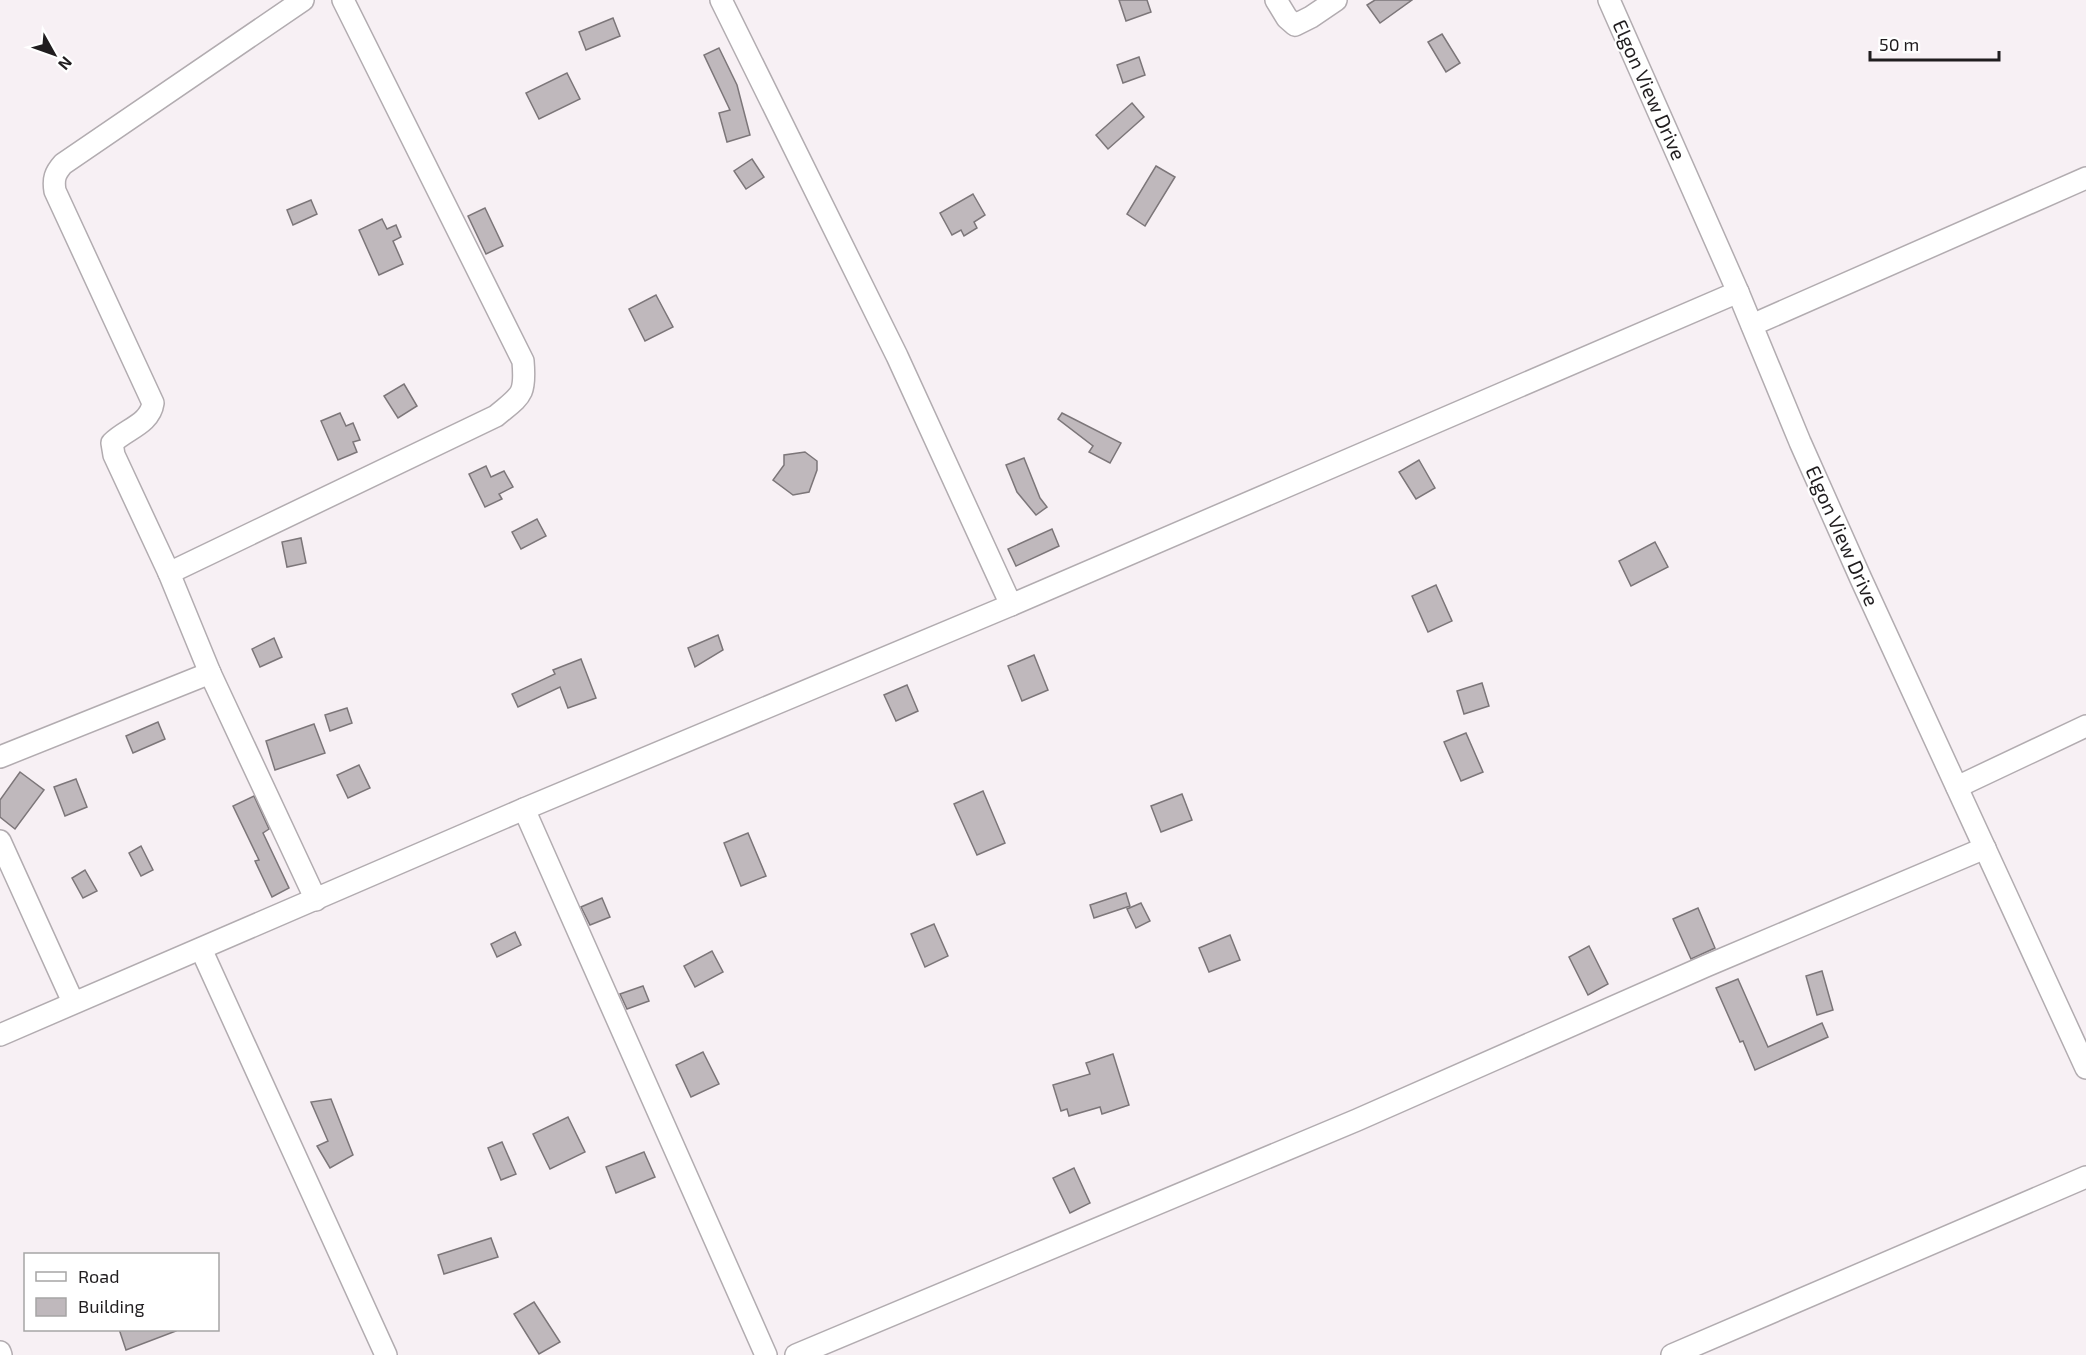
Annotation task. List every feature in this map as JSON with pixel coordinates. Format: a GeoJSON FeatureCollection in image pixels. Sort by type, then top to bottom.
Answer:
{"type":"FeatureCollection","features":[{"type":"Feature","properties":{"kind":"street"},"geometry":{"type":"LineString","coordinates":[[303,0],[63,164],[56,172],[53,183],[153,403],[152,411],[142,423],[112,443],[114,455],[169,573],[210,673],[316,900]]}},
{"type":"Feature","properties":{"kind":"street"},"geometry":{"type":"LineString","coordinates":[[169,573],[496,416],[522,392],[525,382],[523,361],[343,0]]}},
{"type":"Feature","properties":{"kind":"street"},"geometry":{"type":"LineString","coordinates":[[721,0],[897,357],[1011,605]]}},
{"type":"Feature","properties":{"kind":"street"},"geometry":{"type":"LineString","coordinates":[[1276,0],[1287,18],[1295,25],[1336,0]]}},
{"type":"Feature","properties":{"kind":"street","name":"Elgon View Drive"},"geometry":{"type":"LineString","coordinates":[[1609,0],[1738,292],[1833,516],[2086,1068]]}},
{"type":"Feature","properties":{"kind":"street"},"geometry":{"type":"LineString","coordinates":[[1752,325],[2086,178]]}},
{"type":"Feature","properties":{"kind":"street"},"geometry":{"type":"LineString","coordinates":[[0,1035],[524,809],[1011,605],[1738,292]]}},
{"type":"Feature","properties":{"kind":"street"},"geometry":{"type":"LineString","coordinates":[[0,757],[210,673]]}},
{"type":"Feature","properties":{"kind":"street"},"geometry":{"type":"LineString","coordinates":[[1957,788],[2086,726]]}},
{"type":"Feature","properties":{"kind":"street"},"geometry":{"type":"LineString","coordinates":[[524,809],[766,1355]]}},
{"type":"Feature","properties":{"kind":"street"},"geometry":{"type":"LineString","coordinates":[[0,841],[73,1002]]}},
{"type":"Feature","properties":{"kind":"street"},"geometry":{"type":"LineString","coordinates":[[796,1355],[1357,1120],[1706,966],[1985,848]]}},
{"type":"Feature","properties":{"kind":"street"},"geometry":{"type":"LineString","coordinates":[[201,950],[386,1355]]}},
{"type":"Feature","properties":{"kind":"street"},"geometry":{"type":"LineString","coordinates":[[1672,1355],[2086,1177]]}},
{"type":"Feature","properties":{"kind":"building"},"geometry":{"type":"Polygon","coordinates":[[[1119,0],[1147,0],[1151,12],[1126,21],[1119,0]]]}},
{"type":"Feature","properties":{"kind":"building"},"geometry":{"type":"Polygon","coordinates":[[[1375,0],[1412,0],[1380,23],[1367,5],[1375,0]]]}},
{"type":"Feature","properties":{"kind":"building"},"geometry":{"type":"Polygon","coordinates":[[[613,18],[620,36],[586,50],[579,32],[613,18]]]}},
{"type":"Feature","properties":{"kind":"building"},"geometry":{"type":"Polygon","coordinates":[[[1442,34],[1460,63],[1446,72],[1428,42],[1442,34]]]}},
{"type":"Feature","properties":{"kind":"building"},"geometry":{"type":"Polygon","coordinates":[[[719,48],[737,85],[750,135],[727,142],[719,113],[730,110],[704,55],[719,48]]]}},
{"type":"Feature","properties":{"kind":"building"},"geometry":{"type":"Polygon","coordinates":[[[1139,57],[1145,75],[1123,83],[1117,65],[1139,57]]]}},
{"type":"Feature","properties":{"kind":"building"},"geometry":{"type":"Polygon","coordinates":[[[567,73],[580,99],[539,119],[526,93],[567,73]]]}},
{"type":"Feature","properties":{"kind":"building"},"geometry":{"type":"Polygon","coordinates":[[[1132,103],[1144,117],[1108,149],[1096,135],[1132,103]]]}},
{"type":"Feature","properties":{"kind":"building"},"geometry":{"type":"Polygon","coordinates":[[[752,159],[764,177],[746,189],[734,171],[752,159]]]}},
{"type":"Feature","properties":{"kind":"building"},"geometry":{"type":"Polygon","coordinates":[[[1156,166],[1175,177],[1145,226],[1127,214],[1156,166]]]}},
{"type":"Feature","properties":{"kind":"building"},"geometry":{"type":"Polygon","coordinates":[[[973,194],[985,215],[974,222],[977,228],[964,236],[961,230],[952,235],[940,213],[973,194]]]}},
{"type":"Feature","properties":{"kind":"building"},"geometry":{"type":"Polygon","coordinates":[[[311,200],[317,214],[293,225],[287,210],[311,200]]]}},
{"type":"Feature","properties":{"kind":"building"},"geometry":{"type":"Polygon","coordinates":[[[485,208],[503,246],[486,254],[468,216],[485,208]]]}},
{"type":"Feature","properties":{"kind":"building"},"geometry":{"type":"Polygon","coordinates":[[[382,219],[387,229],[396,225],[401,237],[393,241],[403,264],[379,275],[359,230],[382,219]]]}},
{"type":"Feature","properties":{"kind":"building"},"geometry":{"type":"Polygon","coordinates":[[[656,295],[673,327],[645,341],[629,309],[656,295]]]}},
{"type":"Feature","properties":{"kind":"building"},"geometry":{"type":"Polygon","coordinates":[[[404,384],[417,406],[398,418],[384,396],[404,384]]]}},
{"type":"Feature","properties":{"kind":"building"},"geometry":{"type":"Polygon","coordinates":[[[340,413],[346,426],[353,423],[360,440],[353,442],[357,452],[338,460],[321,421],[340,413]]]}},
{"type":"Feature","properties":{"kind":"building"},"geometry":{"type":"Polygon","coordinates":[[[1062,413],[1121,443],[1110,463],[1089,452],[1093,446],[1058,419],[1062,413]]]}},
{"type":"Feature","properties":{"kind":"building"},"geometry":{"type":"Polygon","coordinates":[[[805,452],[817,461],[817,470],[809,492],[793,495],[773,480],[784,465],[784,455],[805,452]]]}},
{"type":"Feature","properties":{"kind":"building"},"geometry":{"type":"Polygon","coordinates":[[[1024,458],[1040,498],[1047,507],[1036,515],[1017,492],[1006,465],[1024,458]]]}},
{"type":"Feature","properties":{"kind":"building"},"geometry":{"type":"Polygon","coordinates":[[[1419,460],[1435,488],[1416,499],[1399,472],[1419,460]]]}},
{"type":"Feature","properties":{"kind":"building"},"geometry":{"type":"Polygon","coordinates":[[[486,466],[491,477],[504,471],[513,487],[499,494],[502,499],[485,507],[469,474],[486,466]]]}},
{"type":"Feature","properties":{"kind":"building"},"geometry":{"type":"Polygon","coordinates":[[[537,519],[546,536],[521,549],[512,532],[537,519]]]}},
{"type":"Feature","properties":{"kind":"building"},"geometry":{"type":"Polygon","coordinates":[[[1052,529],[1059,546],[1016,566],[1008,549],[1052,529]]]}},
{"type":"Feature","properties":{"kind":"building"},"geometry":{"type":"Polygon","coordinates":[[[301,538],[306,563],[287,567],[282,542],[301,538]]]}},
{"type":"Feature","properties":{"kind":"building"},"geometry":{"type":"Polygon","coordinates":[[[1655,542],[1668,567],[1631,586],[1619,561],[1655,542]]]}},
{"type":"Feature","properties":{"kind":"building"},"geometry":{"type":"Polygon","coordinates":[[[1436,585],[1452,621],[1428,632],[1412,596],[1436,585]]]}},
{"type":"Feature","properties":{"kind":"building"},"geometry":{"type":"Polygon","coordinates":[[[718,635],[723,650],[695,667],[688,648],[718,635]]]}},
{"type":"Feature","properties":{"kind":"building"},"geometry":{"type":"Polygon","coordinates":[[[274,638],[282,657],[260,667],[252,649],[274,638]]]}},
{"type":"Feature","properties":{"kind":"building"},"geometry":{"type":"Polygon","coordinates":[[[1034,655],[1048,690],[1022,701],[1008,666],[1034,655]]]}},
{"type":"Feature","properties":{"kind":"building"},"geometry":{"type":"Polygon","coordinates":[[[581,659],[596,698],[568,708],[560,687],[518,707],[512,694],[555,674],[553,670],[581,659]]]}},
{"type":"Feature","properties":{"kind":"building"},"geometry":{"type":"Polygon","coordinates":[[[1482,683],[1489,706],[1464,714],[1457,691],[1482,683]]]}},
{"type":"Feature","properties":{"kind":"building"},"geometry":{"type":"Polygon","coordinates":[[[907,685],[918,711],[896,721],[884,695],[907,685]]]}},
{"type":"Feature","properties":{"kind":"building"},"geometry":{"type":"Polygon","coordinates":[[[347,708],[352,723],[330,731],[325,715],[347,708]]]}},
{"type":"Feature","properties":{"kind":"building"},"geometry":{"type":"Polygon","coordinates":[[[158,722],[165,739],[133,753],[126,736],[158,722]]]}},
{"type":"Feature","properties":{"kind":"building"},"geometry":{"type":"Polygon","coordinates":[[[314,724],[325,753],[275,770],[266,741],[314,724]]]}},
{"type":"Feature","properties":{"kind":"building"},"geometry":{"type":"Polygon","coordinates":[[[1466,733],[1483,772],[1461,781],[1444,742],[1466,733]]]}},
{"type":"Feature","properties":{"kind":"building"},"geometry":{"type":"Polygon","coordinates":[[[359,765],[370,788],[348,798],[337,775],[359,765]]]}},
{"type":"Feature","properties":{"kind":"building"},"geometry":{"type":"Polygon","coordinates":[[[20,772],[44,790],[15,829],[0,817],[0,800],[20,772]]]}},
{"type":"Feature","properties":{"kind":"building"},"geometry":{"type":"Polygon","coordinates":[[[76,779],[87,807],[65,816],[54,787],[76,779]]]}},
{"type":"Feature","properties":{"kind":"building"},"geometry":{"type":"Polygon","coordinates":[[[983,791],[1005,843],[977,855],[954,804],[983,791]]]}},
{"type":"Feature","properties":{"kind":"building"},"geometry":{"type":"Polygon","coordinates":[[[1182,794],[1192,820],[1161,832],[1151,806],[1182,794]]]}},
{"type":"Feature","properties":{"kind":"building"},"geometry":{"type":"Polygon","coordinates":[[[254,796],[269,829],[263,833],[289,888],[272,897],[255,861],[259,860],[233,806],[254,796]]]}},
{"type":"Feature","properties":{"kind":"building"},"geometry":{"type":"Polygon","coordinates":[[[748,833],[766,876],[741,886],[724,843],[748,833]]]}},
{"type":"Feature","properties":{"kind":"building"},"geometry":{"type":"Polygon","coordinates":[[[141,846],[153,870],[141,876],[129,853],[141,846]]]}},
{"type":"Feature","properties":{"kind":"building"},"geometry":{"type":"Polygon","coordinates":[[[85,870],[97,891],[83,898],[72,878],[85,870]]]}},
{"type":"Feature","properties":{"kind":"building"},"geometry":{"type":"Polygon","coordinates":[[[1126,893],[1130,906],[1094,918],[1090,905],[1126,893]]]}},
{"type":"Feature","properties":{"kind":"building"},"geometry":{"type":"Polygon","coordinates":[[[602,898],[610,917],[590,925],[581,907],[602,898]]]}},
{"type":"Feature","properties":{"kind":"building"},"geometry":{"type":"Polygon","coordinates":[[[1141,903],[1150,921],[1136,928],[1127,909],[1141,903]]]}},
{"type":"Feature","properties":{"kind":"building"},"geometry":{"type":"Polygon","coordinates":[[[1698,908],[1715,948],[1691,959],[1673,919],[1698,908]]]}},
{"type":"Feature","properties":{"kind":"building"},"geometry":{"type":"Polygon","coordinates":[[[934,924],[948,956],[925,967],[911,934],[934,924]]]}},
{"type":"Feature","properties":{"kind":"building"},"geometry":{"type":"Polygon","coordinates":[[[515,932],[521,945],[497,957],[491,944],[515,932]]]}},
{"type":"Feature","properties":{"kind":"building"},"geometry":{"type":"Polygon","coordinates":[[[1230,935],[1240,960],[1209,972],[1199,948],[1230,935]]]}},
{"type":"Feature","properties":{"kind":"building"},"geometry":{"type":"Polygon","coordinates":[[[1589,946],[1608,984],[1588,995],[1569,957],[1589,946]]]}},
{"type":"Feature","properties":{"kind":"building"},"geometry":{"type":"Polygon","coordinates":[[[712,951],[723,972],[695,987],[684,966],[712,951]]]}},
{"type":"Feature","properties":{"kind":"building"},"geometry":{"type":"Polygon","coordinates":[[[1822,971],[1833,1010],[1817,1015],[1806,976],[1822,971]]]}},
{"type":"Feature","properties":{"kind":"building"},"geometry":{"type":"Polygon","coordinates":[[[1738,979],[1768,1047],[1822,1023],[1828,1037],[1755,1070],[1716,988],[1738,979]]]}},
{"type":"Feature","properties":{"kind":"building"},"geometry":{"type":"Polygon","coordinates":[[[643,986],[649,1001],[627,1009],[620,994],[643,986]]]}},
{"type":"Feature","properties":{"kind":"building"},"geometry":{"type":"Polygon","coordinates":[[[703,1052],[719,1084],[691,1097],[676,1065],[703,1052]]]}},
{"type":"Feature","properties":{"kind":"building"},"geometry":{"type":"Polygon","coordinates":[[[1113,1054],[1129,1105],[1102,1114],[1100,1107],[1069,1116],[1067,1109],[1061,1111],[1053,1085],[1090,1074],[1086,1063],[1113,1054]]]}},
{"type":"Feature","properties":{"kind":"building"},"geometry":{"type":"Polygon","coordinates":[[[331,1099],[353,1155],[330,1168],[317,1146],[328,1141],[311,1102],[331,1099]]]}},
{"type":"Feature","properties":{"kind":"building"},"geometry":{"type":"Polygon","coordinates":[[[568,1117],[585,1152],[550,1169],[533,1134],[568,1117]]]}},
{"type":"Feature","properties":{"kind":"building"},"geometry":{"type":"Polygon","coordinates":[[[502,1142],[516,1174],[501,1180],[488,1148],[502,1142]]]}},
{"type":"Feature","properties":{"kind":"building"},"geometry":{"type":"Polygon","coordinates":[[[644,1152],[655,1177],[616,1193],[606,1167],[644,1152]]]}},
{"type":"Feature","properties":{"kind":"building"},"geometry":{"type":"Polygon","coordinates":[[[1074,1168],[1090,1203],[1070,1213],[1053,1178],[1074,1168]]]}},
{"type":"Feature","properties":{"kind":"building"},"geometry":{"type":"Polygon","coordinates":[[[491,1238],[498,1257],[444,1274],[438,1255],[491,1238]]]}},
{"type":"Feature","properties":{"kind":"building"},"geometry":{"type":"Polygon","coordinates":[[[534,1302],[560,1342],[539,1354],[514,1314],[534,1302]]]}},
{"type":"Feature","properties":{"kind":"building"},"geometry":{"type":"Polygon","coordinates":[[[120,1331],[176,1331],[126,1350],[120,1331]]]}}]}
